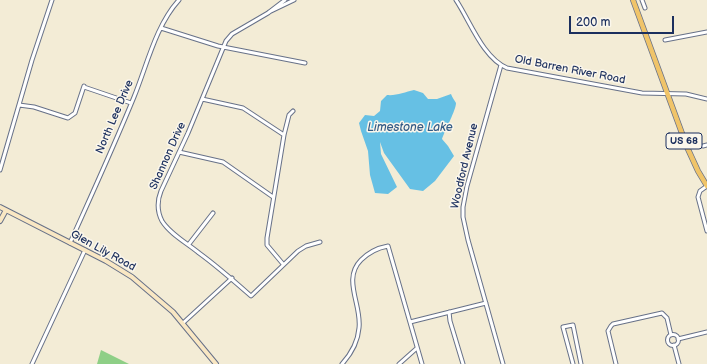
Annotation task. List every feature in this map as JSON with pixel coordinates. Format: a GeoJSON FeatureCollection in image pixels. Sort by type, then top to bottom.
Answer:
{"type":"FeatureCollection","features":[{"type":"Feature","properties":{"kind":"main road","name":"US 68"},"geometry":{"type":"LineString","coordinates":[[633,0],[689,152],[707,186]]}},
{"type":"Feature","properties":{"kind":"street"},"geometry":{"type":"LineString","coordinates":[[0,170],[52,0]]}},
{"type":"Feature","properties":{"kind":"street","name":"North Lee Drive"},"geometry":{"type":"LineString","coordinates":[[70,243],[131,103],[161,28],[167,16],[179,0]]}},
{"type":"Feature","properties":{"kind":"street","name":"Shannon Drive"},"geometry":{"type":"LineString","coordinates":[[283,264],[251,296],[232,278],[166,226],[158,209],[158,201],[161,191],[202,99],[222,47],[232,34],[285,0]]}},
{"type":"Feature","properties":{"kind":"street","name":"Shannon Drive"},"geometry":{"type":"LineString","coordinates":[[268,12],[278,9],[294,0]]}},
{"type":"Feature","properties":{"kind":"street","name":"Old Barren River Road"},"geometry":{"type":"LineString","coordinates":[[456,0],[486,51],[500,65],[518,70],[647,94],[686,94],[707,99]]}},
{"type":"Feature","properties":{"kind":"street"},"geometry":{"type":"LineString","coordinates":[[642,0],[645,8]]}},
{"type":"Feature","properties":{"kind":"street"},"geometry":{"type":"LineString","coordinates":[[161,28],[222,47],[305,63]]}},
{"type":"Feature","properties":{"kind":"street"},"geometry":{"type":"LineString","coordinates":[[665,40],[707,32]]}},
{"type":"Feature","properties":{"kind":"street","name":"Woodford Avenue"},"geometry":{"type":"LineString","coordinates":[[500,65],[467,186],[463,222],[503,364]]}},
{"type":"Feature","properties":{"kind":"street"},"geometry":{"type":"LineString","coordinates":[[19,104],[34,107],[68,118],[75,113],[84,86],[131,103]]}},
{"type":"Feature","properties":{"kind":"street"},"geometry":{"type":"LineString","coordinates":[[202,99],[243,108],[284,135]]}},
{"type":"Feature","properties":{"kind":"street"},"geometry":{"type":"LineString","coordinates":[[293,111],[289,115],[284,135],[267,242],[271,250],[283,264],[302,248],[320,242]]}},
{"type":"Feature","properties":{"kind":"street"},"geometry":{"type":"LineString","coordinates":[[703,146],[707,145]]}},
{"type":"Feature","properties":{"kind":"street"},"geometry":{"type":"LineString","coordinates":[[179,152],[223,162],[273,197]]}},
{"type":"Feature","properties":{"kind":"street"},"geometry":{"type":"LineString","coordinates":[[707,186],[700,191],[698,197],[707,231]]}},
{"type":"Feature","properties":{"kind":"street","name":"Glen Lily Road"},"geometry":{"type":"LineString","coordinates":[[0,207],[85,250],[132,277],[164,303],[183,323],[216,364]]}},
{"type":"Feature","properties":{"kind":"street"},"geometry":{"type":"LineString","coordinates":[[0,221],[6,210]]}},
{"type":"Feature","properties":{"kind":"street"},"geometry":{"type":"LineString","coordinates":[[189,244],[213,213]]}},
{"type":"Feature","properties":{"kind":"street"},"geometry":{"type":"LineString","coordinates":[[342,364],[353,348],[359,328],[358,311],[354,297],[352,280],[357,264],[366,254],[380,247],[388,246],[422,364]]}},
{"type":"Feature","properties":{"kind":"street"},"geometry":{"type":"LineString","coordinates":[[32,364],[85,250]]}},
{"type":"Feature","properties":{"kind":"street"},"geometry":{"type":"LineString","coordinates":[[183,323],[232,278]]}},
{"type":"Feature","properties":{"kind":"street"},"geometry":{"type":"LineString","coordinates":[[410,322],[486,303]]}},
{"type":"Feature","properties":{"kind":"street"},"geometry":{"type":"LineString","coordinates":[[449,312],[450,321],[463,364]]}},
{"type":"Feature","properties":{"kind":"street"},"geometry":{"type":"LineString","coordinates":[[616,364],[608,331],[613,324],[662,313],[668,318],[671,335],[668,338],[668,342],[669,344],[674,345]]}},
{"type":"Feature","properties":{"kind":"street"},"geometry":{"type":"LineString","coordinates":[[573,364],[563,327],[572,325],[581,364]]}},
{"type":"Feature","properties":{"kind":"street"},"geometry":{"type":"LineString","coordinates":[[674,345],[677,343],[678,339],[707,332]]}},
{"type":"Feature","properties":{"kind":"street"},"geometry":{"type":"LineString","coordinates":[[671,335],[675,335],[678,339]]}},
{"type":"Feature","properties":{"kind":"street"},"geometry":{"type":"LineString","coordinates":[[674,345],[679,364]]}},
{"type":"Feature","properties":{"kind":"street"},"geometry":{"type":"LineString","coordinates":[[399,364],[417,348]]}},
{"type":"Feature","properties":{"kind":"green space"},"geometry":{"type":"Polygon","coordinates":[[[101,350],[129,364],[97,364],[101,350]]]}},
{"type":"Feature","properties":{"kind":"water","name":"Limestone Lake"},"geometry":{"type":"Polygon","coordinates":[[[414,90],[423,93],[428,99],[437,99],[451,94],[456,106],[442,139],[454,156],[435,181],[423,191],[410,189],[384,153],[380,142],[381,154],[397,187],[388,194],[375,193],[370,175],[368,151],[359,123],[365,115],[374,116],[380,111],[381,101],[387,95],[414,90]]]}}]}
